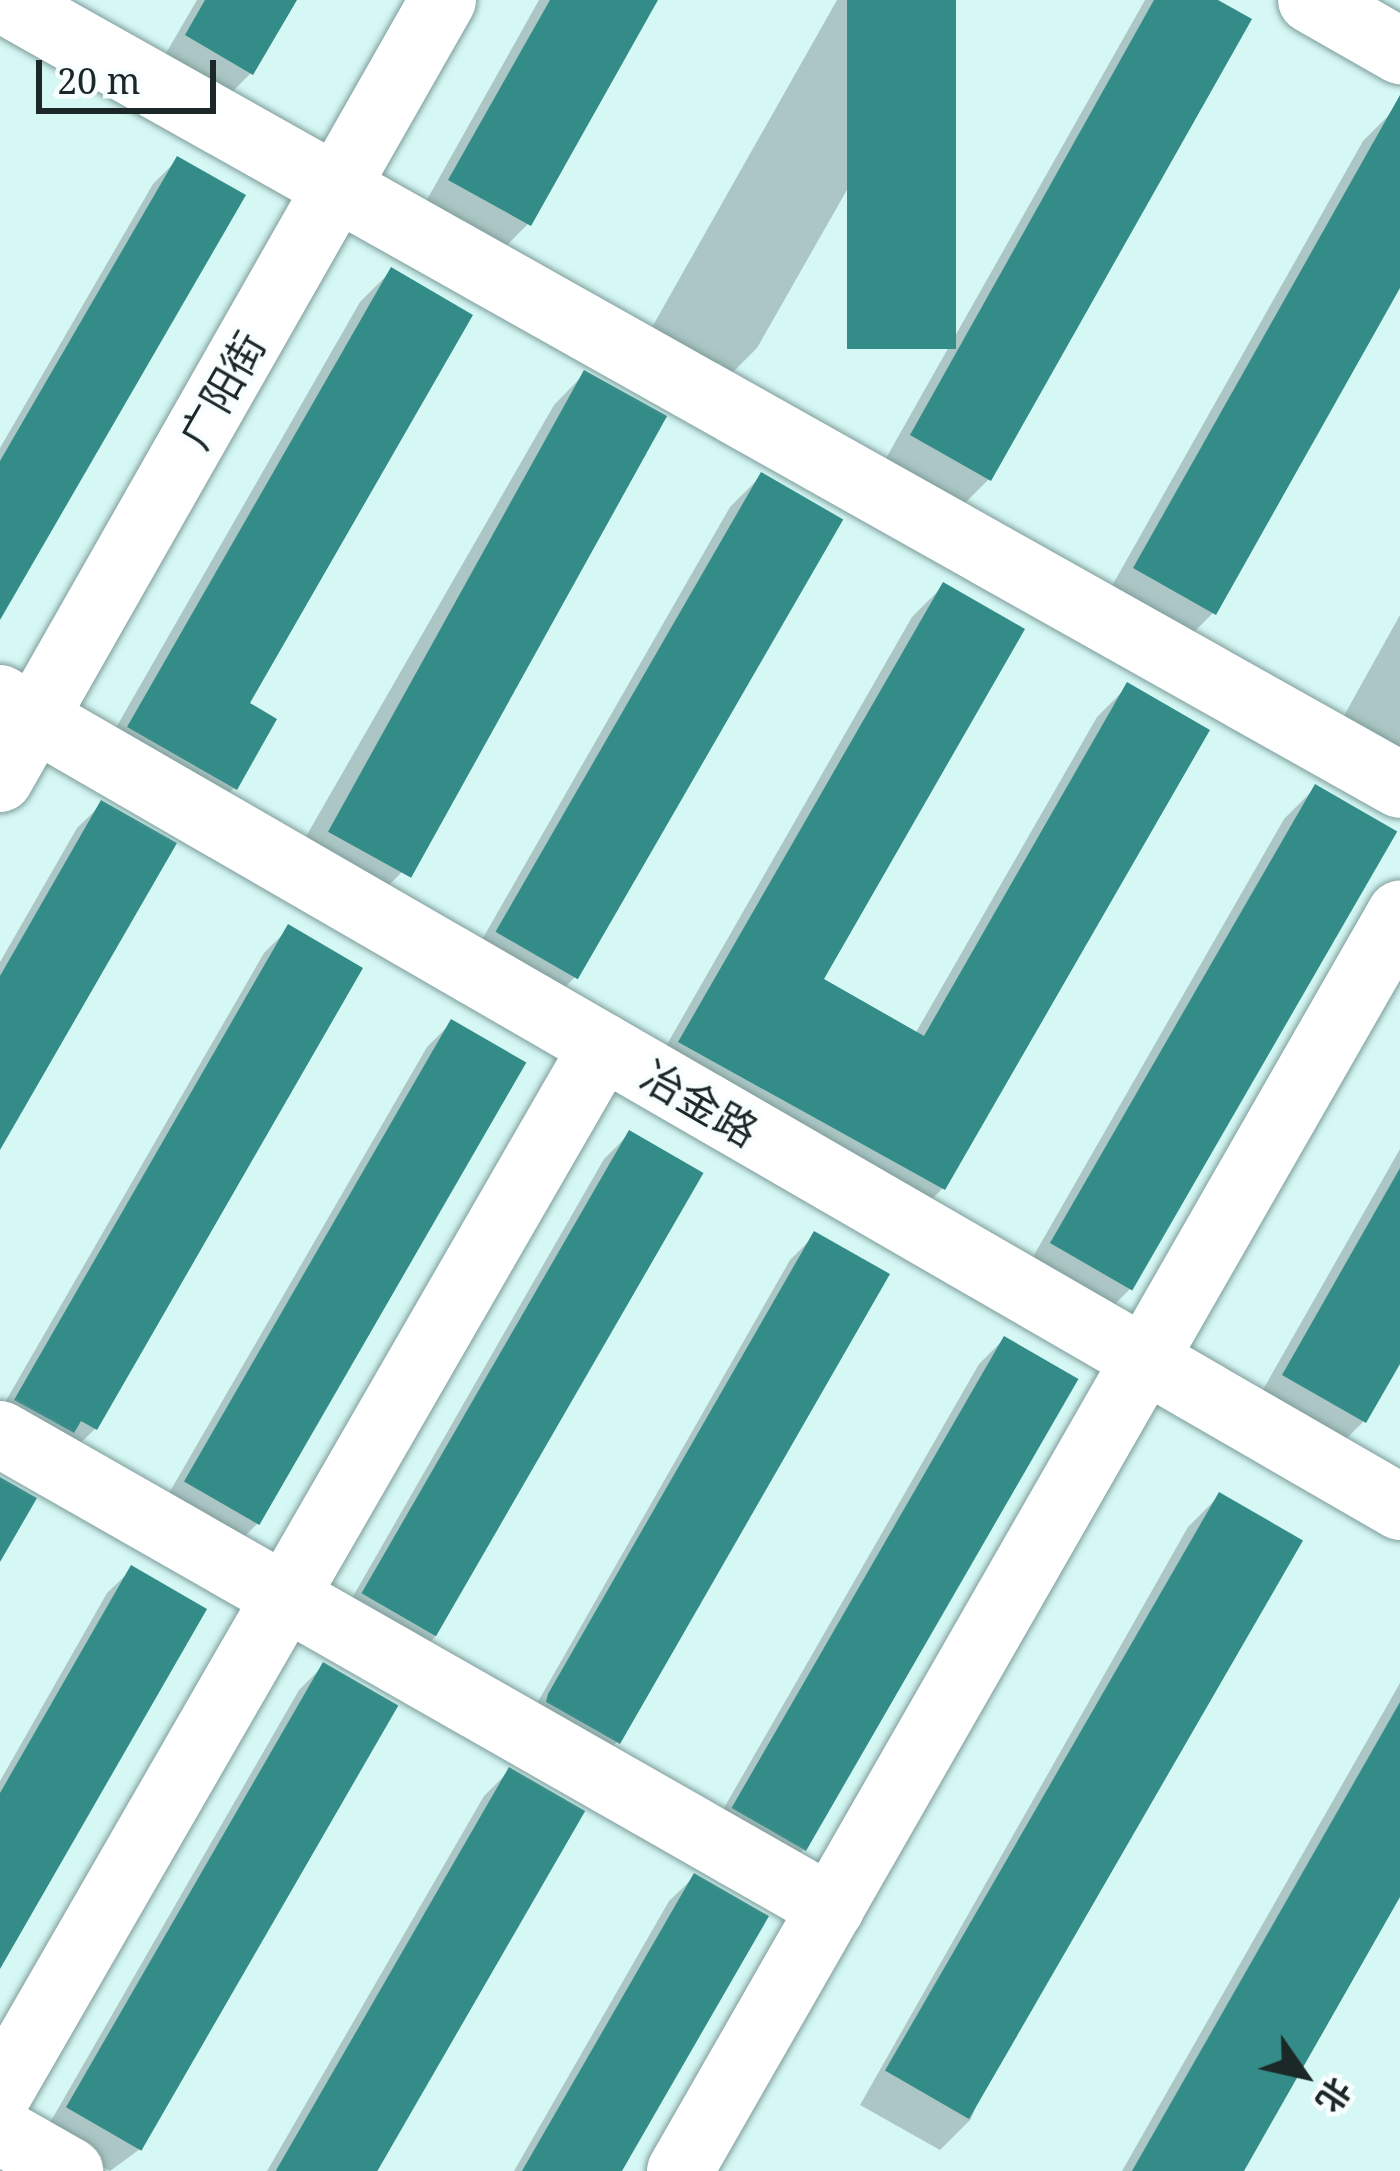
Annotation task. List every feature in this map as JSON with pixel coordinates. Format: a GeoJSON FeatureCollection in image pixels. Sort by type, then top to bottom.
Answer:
{"type":"FeatureCollection","features":[{"type":"Feature","properties":{"kind":"street"},"geometry":{"type":"LineString","coordinates":[[3,0],[1400,785]]}},
{"type":"Feature","properties":{"kind":"street","name":"广阳街"},"geometry":{"type":"LineString","coordinates":[[0,779],[17,708],[335,190],[443,0]]}},
{"type":"Feature","properties":{"kind":"street"},"geometry":{"type":"LineString","coordinates":[[1311,0],[1400,51]]}},
{"type":"Feature","properties":{"kind":"street","name":"冶金路"},"geometry":{"type":"LineString","coordinates":[[17,708],[1399,1504]]}},
{"type":"Feature","properties":{"kind":"street"},"geometry":{"type":"LineString","coordinates":[[680,2171],[1400,914]]}},
{"type":"Feature","properties":{"kind":"street"},"geometry":{"type":"LineString","coordinates":[[0,2092],[603,1046]]}},
{"type":"Feature","properties":{"kind":"street"},"geometry":{"type":"LineString","coordinates":[[0,1434],[830,1908]]}},
{"type":"Feature","properties":{"kind":"street"},"geometry":{"type":"LineString","coordinates":[[0,2131],[70,2171]]}},
{"type":"Feature","properties":{"kind":"building"},"geometry":{"type":"Polygon","coordinates":[[[205,0],[297,0],[253,75],[185,35],[205,0]]]}},
{"type":"Feature","properties":{"kind":"building"},"geometry":{"type":"Polygon","coordinates":[[[550,0],[658,0],[531,226],[448,180],[550,0]]]}},
{"type":"Feature","properties":{"kind":"building"},"geometry":{"type":"Polygon","coordinates":[[[847,0],[956,0],[956,349],[847,349],[847,0]]]}},
{"type":"Feature","properties":{"kind":"building"},"geometry":{"type":"Polygon","coordinates":[[[1154,0],[1218,0],[1252,19],[991,481],[910,435],[1154,0]]]}},
{"type":"Feature","properties":{"kind":"building"},"geometry":{"type":"Polygon","coordinates":[[[1400,95],[1400,288],[1216,615],[1133,568],[1400,95]]]}},
{"type":"Feature","properties":{"kind":"building"},"geometry":{"type":"Polygon","coordinates":[[[177,156],[246,195],[0,620],[0,461],[177,156]]]}},
{"type":"Feature","properties":{"kind":"building"},"geometry":{"type":"Polygon","coordinates":[[[391,267],[473,315],[250,703],[277,719],[237,790],[127,727],[391,267]]]}},
{"type":"Feature","properties":{"kind":"building"},"geometry":{"type":"Polygon","coordinates":[[[584,370],[667,416],[411,878],[328,832],[584,370]]]}},
{"type":"Feature","properties":{"kind":"building"},"geometry":{"type":"Polygon","coordinates":[[[761,472],[843,520],[578,979],[496,932],[761,472]]]}},
{"type":"Feature","properties":{"kind":"building"},"geometry":{"type":"Polygon","coordinates":[[[943,582],[1025,629],[824,979],[924,1036],[1127,682],[1210,730],[945,1190],[678,1042],[943,582]]]}},
{"type":"Feature","properties":{"kind":"building"},"geometry":{"type":"Polygon","coordinates":[[[1315,784],[1397,832],[1132,1290],[1050,1243],[1315,784]]]}},
{"type":"Feature","properties":{"kind":"building"},"geometry":{"type":"Polygon","coordinates":[[[101,800],[177,843],[0,1150],[0,976],[101,800]]]}},
{"type":"Feature","properties":{"kind":"building"},"geometry":{"type":"Polygon","coordinates":[[[288,924],[363,968],[97,1430],[81,1421],[74,1433],[14,1400],[288,924]]]}},
{"type":"Feature","properties":{"kind":"building"},"geometry":{"type":"Polygon","coordinates":[[[451,1019],[526,1062],[259,1525],[184,1481],[451,1019]]]}},
{"type":"Feature","properties":{"kind":"building"},"geometry":{"type":"Polygon","coordinates":[[[629,1130],[703,1173],[436,1636],[362,1593],[629,1130]]]}},
{"type":"Feature","properties":{"kind":"building"},"geometry":{"type":"Polygon","coordinates":[[[1400,1168],[1400,1364],[1366,1423],[1282,1375],[1400,1168]]]}},
{"type":"Feature","properties":{"kind":"building"},"geometry":{"type":"Polygon","coordinates":[[[814,1231],[890,1274],[620,1744],[546,1702],[548,1694],[814,1231]]]}},
{"type":"Feature","properties":{"kind":"building"},"geometry":{"type":"Polygon","coordinates":[[[1004,1336],[1078,1379],[806,1851],[732,1808],[1004,1336]]]}},
{"type":"Feature","properties":{"kind":"building"},"geometry":{"type":"Polygon","coordinates":[[[0,1477],[37,1498],[0,1562],[0,1477]]]}},
{"type":"Feature","properties":{"kind":"building"},"geometry":{"type":"Polygon","coordinates":[[[1219,1492],[1303,1540],[969,2119],[885,2071],[1219,1492]]]}},
{"type":"Feature","properties":{"kind":"building"},"geometry":{"type":"Polygon","coordinates":[[[131,1565],[207,1609],[0,1969],[0,1793],[131,1565]]]}},
{"type":"Feature","properties":{"kind":"building"},"geometry":{"type":"Polygon","coordinates":[[[323,1662],[398,1706],[141,2151],[66,2107],[323,1662]]]}},
{"type":"Feature","properties":{"kind":"building"},"geometry":{"type":"Polygon","coordinates":[[[1400,1702],[1400,1897],[1244,2171],[1132,2171],[1400,1702]]]}},
{"type":"Feature","properties":{"kind":"building"},"geometry":{"type":"Polygon","coordinates":[[[509,1767],[585,1811],[377,2171],[276,2171],[509,1767]]]}},
{"type":"Feature","properties":{"kind":"building"},"geometry":{"type":"Polygon","coordinates":[[[694,1873],[769,1916],[622,2171],[522,2171],[694,1873]]]}}]}
